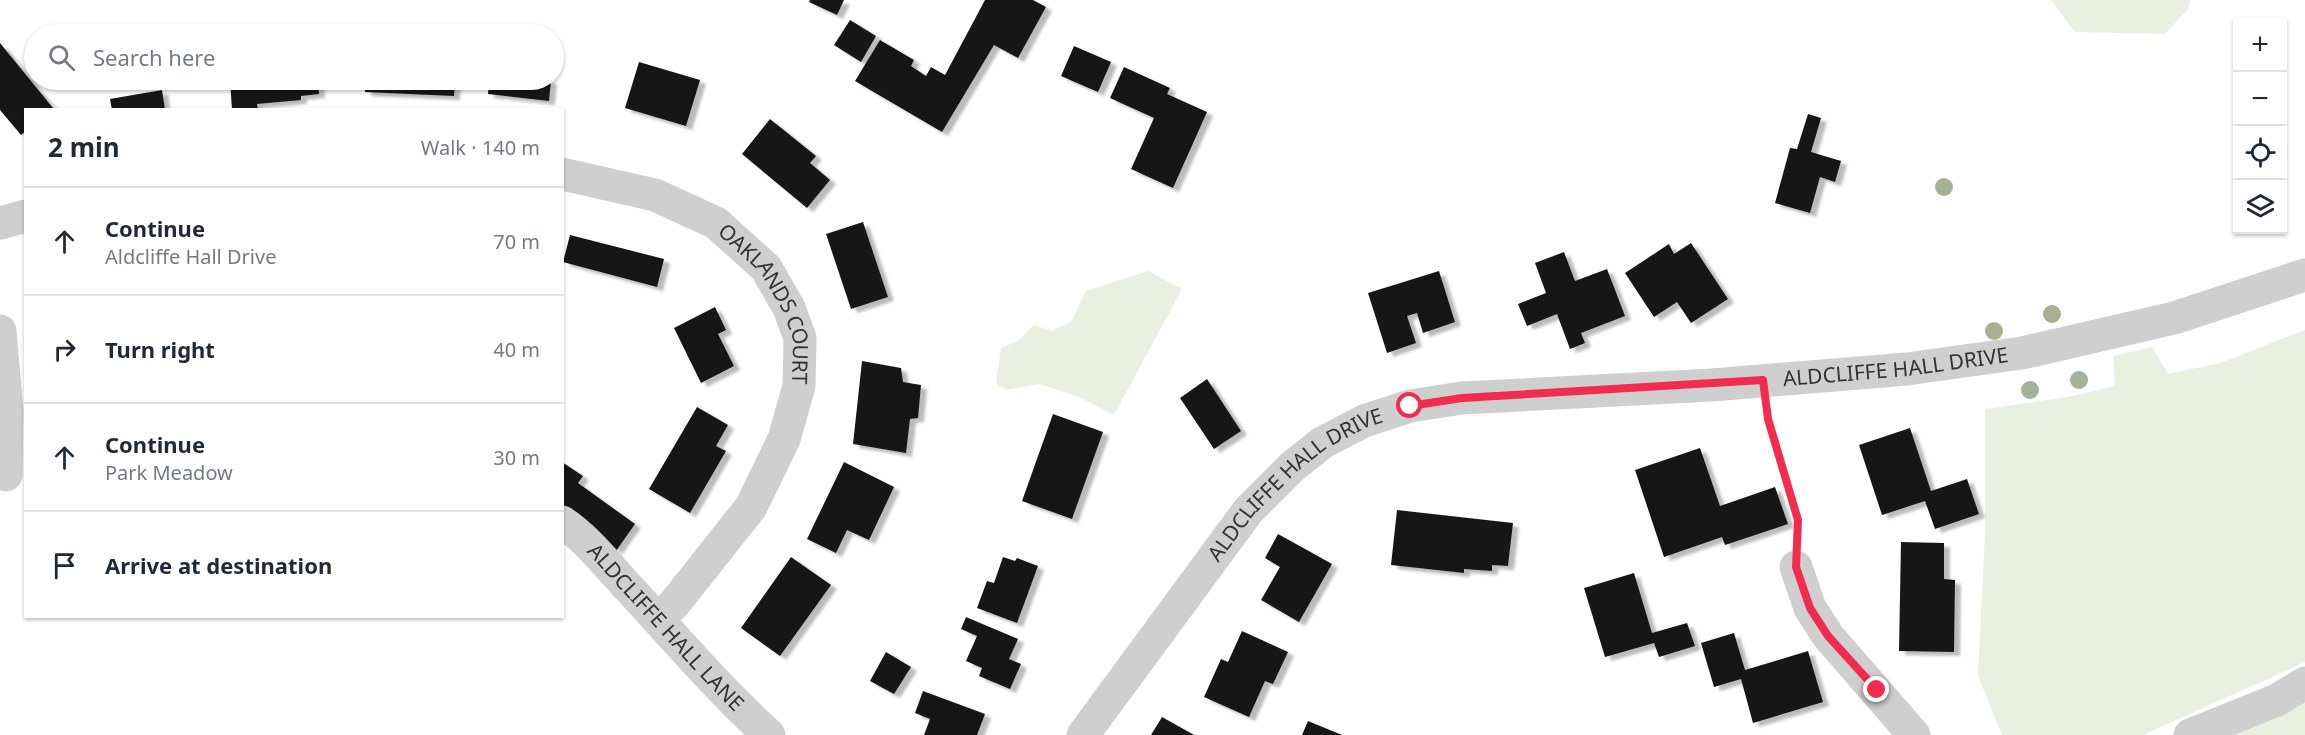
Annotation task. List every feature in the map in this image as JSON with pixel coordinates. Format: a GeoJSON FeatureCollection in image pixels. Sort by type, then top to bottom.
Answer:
{"type":"FeatureCollection","features":[{"type":"Feature","properties":{"kind":"street","name":"OAKLANDS COURT"},"geometry":{"type":"LineString","coordinates":[[564,174],[655,195],[716,223],[766,268],[789,308],[800,338],[799,386],[784,439],[751,507],[674,604],[658,619]]}},
{"type":"Feature","properties":{"kind":"street"},"geometry":{"type":"LineString","coordinates":[[0,223],[24,217]]}},
{"type":"Feature","properties":{"kind":"street","name":"ALDCLIFFE HALL DRIVE"},"geometry":{"type":"LineString","coordinates":[[1083,735],[1248,511],[1292,467],[1322,443],[1364,421],[1410,406],[1462,398],[1908,369],[2022,353],[2174,318],[2305,275]]}},
{"type":"Feature","properties":{"kind":"street"},"geometry":{"type":"LineString","coordinates":[[0,331],[10,475]]}},
{"type":"Feature","properties":{"kind":"street","name":"ALDCLIFFE HALL LANE"},"geometry":{"type":"LineString","coordinates":[[564,523],[574,530],[736,705],[769,735]]}},
{"type":"Feature","properties":{"kind":"street"},"geometry":{"type":"LineString","coordinates":[[1796,567],[1810,608],[1828,636],[1914,735]]}},
{"type":"Feature","properties":{"kind":"street"},"geometry":{"type":"LineString","coordinates":[[2190,735],[2277,700],[2305,683]]}},
{"type":"Feature","properties":{"kind":"path"},"geometry":{"type":"LineString","coordinates":[[1763,380],[1768,419],[1798,520],[1796,567]]}},
{"type":"Feature","properties":{"kind":"green space"},"geometry":{"type":"Polygon","coordinates":[[[2051,0],[2190,0],[2189,8],[2165,34],[2075,32],[2051,0]]]}},
{"type":"Feature","properties":{"kind":"green space"},"geometry":{"type":"Polygon","coordinates":[[[1148,271],[1182,289],[1114,415],[1079,397],[1039,384],[1006,390],[996,383],[1001,348],[1018,341],[1034,325],[1052,331],[1071,322],[1086,291],[1148,271]]]}},
{"type":"Feature","properties":{"kind":"green space"},"geometry":{"type":"Polygon","coordinates":[[[2305,330],[2305,662],[2143,735],[2002,735],[1978,676],[1985,532],[1985,409],[2068,397],[2115,386],[2113,356],[2152,347],[2168,374],[2220,363],[2305,330]]]}},
{"type":"Feature","properties":{"kind":"green space"},"geometry":{"type":"Polygon","coordinates":[[[2305,700],[2305,735],[2227,735],[2305,700]]]}},
{"type":"Feature","properties":{"kind":"building"},"geometry":{"type":"Polygon","coordinates":[[[810,0],[844,0],[837,15],[809,2],[810,0]]]}},
{"type":"Feature","properties":{"kind":"building"},"geometry":{"type":"Polygon","coordinates":[[[985,0],[1033,0],[1046,7],[1018,58],[994,45],[942,132],[855,81],[880,40],[914,60],[911,66],[926,76],[931,67],[945,75],[985,0]]]}},
{"type":"Feature","properties":{"kind":"building"},"geometry":{"type":"Polygon","coordinates":[[[850,20],[876,36],[861,62],[834,45],[850,20]]]}},
{"type":"Feature","properties":{"kind":"building"},"geometry":{"type":"Polygon","coordinates":[[[0,43],[24,72],[24,90],[38,90],[53,108],[24,108],[24,133],[21,135],[0,110],[0,43]]]}},
{"type":"Feature","properties":{"kind":"building"},"geometry":{"type":"Polygon","coordinates":[[[1074,46],[1111,62],[1098,92],[1061,76],[1074,46]]]}},
{"type":"Feature","properties":{"kind":"building"},"geometry":{"type":"Polygon","coordinates":[[[639,62],[700,80],[686,126],[625,108],[639,62]]]}},
{"type":"Feature","properties":{"kind":"building"},"geometry":{"type":"Polygon","coordinates":[[[1124,67],[1170,88],[1167,94],[1207,112],[1173,188],[1131,169],[1154,118],[1110,98],[1124,67]]]}},
{"type":"Feature","properties":{"kind":"building"},"geometry":{"type":"Polygon","coordinates":[[[162,90],[165,108],[112,108],[110,99],[162,90]]]}},
{"type":"Feature","properties":{"kind":"building"},"geometry":{"type":"Polygon","coordinates":[[[231,90],[319,90],[319,94],[301,96],[301,100],[257,104],[258,108],[232,108],[231,90]]]}},
{"type":"Feature","properties":{"kind":"building"},"geometry":{"type":"Polygon","coordinates":[[[365,90],[454,90],[454,96],[365,92],[365,90]]]}},
{"type":"Feature","properties":{"kind":"building"},"geometry":{"type":"Polygon","coordinates":[[[488,90],[550,90],[549,101],[488,94],[488,90]]]}},
{"type":"Feature","properties":{"kind":"building"},"geometry":{"type":"Polygon","coordinates":[[[1808,114],[1821,118],[1811,152],[1841,161],[1835,182],[1820,177],[1810,213],[1775,203],[1790,148],[1797,149],[1808,114]]]}},
{"type":"Feature","properties":{"kind":"building"},"geometry":{"type":"Polygon","coordinates":[[[770,119],[816,156],[810,163],[830,180],[807,208],[742,154],[770,119]]]}},
{"type":"Feature","properties":{"kind":"building"},"geometry":{"type":"Polygon","coordinates":[[[863,222],[888,297],[851,309],[826,234],[863,222]]]}},
{"type":"Feature","properties":{"kind":"building"},"geometry":{"type":"Polygon","coordinates":[[[570,235],[664,259],[657,287],[564,262],[570,235]]]}},
{"type":"Feature","properties":{"kind":"building"},"geometry":{"type":"Polygon","coordinates":[[[1691,243],[1728,299],[1691,323],[1677,302],[1654,317],[1625,273],[1669,244],[1674,254],[1691,243]]]}},
{"type":"Feature","properties":{"kind":"building"},"geometry":{"type":"Polygon","coordinates":[[[1564,252],[1575,281],[1607,269],[1625,316],[1581,333],[1585,343],[1570,349],[1557,314],[1527,326],[1518,304],[1546,293],[1535,263],[1564,252]]]}},
{"type":"Feature","properties":{"kind":"building"},"geometry":{"type":"Polygon","coordinates":[[[1439,271],[1455,322],[1423,333],[1417,313],[1407,316],[1416,343],[1387,353],[1368,293],[1439,271]]]}},
{"type":"Feature","properties":{"kind":"building"},"geometry":{"type":"Polygon","coordinates":[[[715,307],[726,330],[718,334],[734,366],[701,383],[674,328],[715,307]]]}},
{"type":"Feature","properties":{"kind":"building"},"geometry":{"type":"Polygon","coordinates":[[[862,361],[901,368],[903,382],[921,385],[918,418],[910,419],[906,453],[853,444],[862,361]]]}},
{"type":"Feature","properties":{"kind":"building"},"geometry":{"type":"Polygon","coordinates":[[[1207,379],[1241,431],[1214,449],[1180,398],[1207,379]]]}},
{"type":"Feature","properties":{"kind":"building"},"geometry":{"type":"Polygon","coordinates":[[[697,407],[728,425],[716,446],[726,451],[690,513],[649,489],[697,407]]]}},
{"type":"Feature","properties":{"kind":"building"},"geometry":{"type":"Polygon","coordinates":[[[1053,414],[1103,432],[1072,519],[1022,501],[1053,414]]]}},
{"type":"Feature","properties":{"kind":"building"},"geometry":{"type":"Polygon","coordinates":[[[1910,428],[1931,491],[1967,479],[1979,514],[1935,529],[1925,501],[1882,515],[1859,445],[1910,428]]]}},
{"type":"Feature","properties":{"kind":"building"},"geometry":{"type":"Polygon","coordinates":[[[1700,448],[1720,506],[1775,487],[1788,524],[1725,545],[1722,537],[1664,557],[1635,470],[1700,448]]]}},
{"type":"Feature","properties":{"kind":"building"},"geometry":{"type":"Polygon","coordinates":[[[844,462],[894,487],[869,540],[847,530],[836,553],[807,539],[844,462]]]}},
{"type":"Feature","properties":{"kind":"building"},"geometry":{"type":"Polygon","coordinates":[[[564,463],[583,476],[578,483],[635,524],[616,551],[596,529],[564,506],[564,463]]]}},
{"type":"Feature","properties":{"kind":"building"},"geometry":{"type":"Polygon","coordinates":[[[1397,510],[1513,523],[1508,566],[1492,565],[1492,571],[1464,569],[1464,573],[1391,565],[1397,510]]]}},
{"type":"Feature","properties":{"kind":"building"},"geometry":{"type":"Polygon","coordinates":[[[1278,534],[1332,564],[1299,622],[1261,600],[1280,567],[1265,558],[1278,534]]]}},
{"type":"Feature","properties":{"kind":"building"},"geometry":{"type":"Polygon","coordinates":[[[1901,542],[1944,543],[1944,579],[1955,580],[1954,652],[1899,651],[1901,542]]]}},
{"type":"Feature","properties":{"kind":"building"},"geometry":{"type":"Polygon","coordinates":[[[791,557],[831,585],[780,656],[741,628],[791,557]]]}},
{"type":"Feature","properties":{"kind":"building"},"geometry":{"type":"Polygon","coordinates":[[[1003,557],[1015,561],[1017,558],[1038,566],[1017,623],[977,608],[987,581],[994,583],[1003,557]]]}},
{"type":"Feature","properties":{"kind":"building"},"geometry":{"type":"Polygon","coordinates":[[[1634,573],[1652,633],[1687,623],[1695,646],[1659,657],[1654,643],[1605,657],[1584,588],[1634,573]]]}},
{"type":"Feature","properties":{"kind":"building"},"geometry":{"type":"Polygon","coordinates":[[[966,617],[1018,639],[1009,659],[1021,664],[1010,689],[979,676],[982,668],[966,661],[977,636],[961,629],[966,617]]]}},
{"type":"Feature","properties":{"kind":"building"},"geometry":{"type":"Polygon","coordinates":[[[1242,631],[1288,652],[1273,684],[1265,681],[1249,717],[1204,697],[1221,659],[1228,662],[1242,631]]]}},
{"type":"Feature","properties":{"kind":"building"},"geometry":{"type":"Polygon","coordinates":[[[1734,633],[1745,670],[1808,651],[1823,702],[1753,723],[1741,679],[1714,687],[1701,643],[1734,633]]]}},
{"type":"Feature","properties":{"kind":"building"},"geometry":{"type":"Polygon","coordinates":[[[886,652],[911,667],[894,694],[870,681],[886,652]]]}},
{"type":"Feature","properties":{"kind":"building"},"geometry":{"type":"Polygon","coordinates":[[[923,691],[985,714],[977,735],[924,735],[930,719],[915,713],[923,691]]]}},
{"type":"Feature","properties":{"kind":"building"},"geometry":{"type":"Polygon","coordinates":[[[1162,717],[1194,735],[1151,735],[1162,717]]]}},
{"type":"Feature","properties":{"kind":"building"},"geometry":{"type":"Polygon","coordinates":[[[1308,721],[1342,735],[1302,735],[1308,721]]]}},
{"type":"Feature","properties":{"kind":"route"},"geometry":{"type":"LineString","coordinates":[[1410,406],[1462,398],[1712,385],[1763,380],[1768,419],[1798,520],[1796,567],[1810,608],[1828,636],[1877,690]]}}]}
